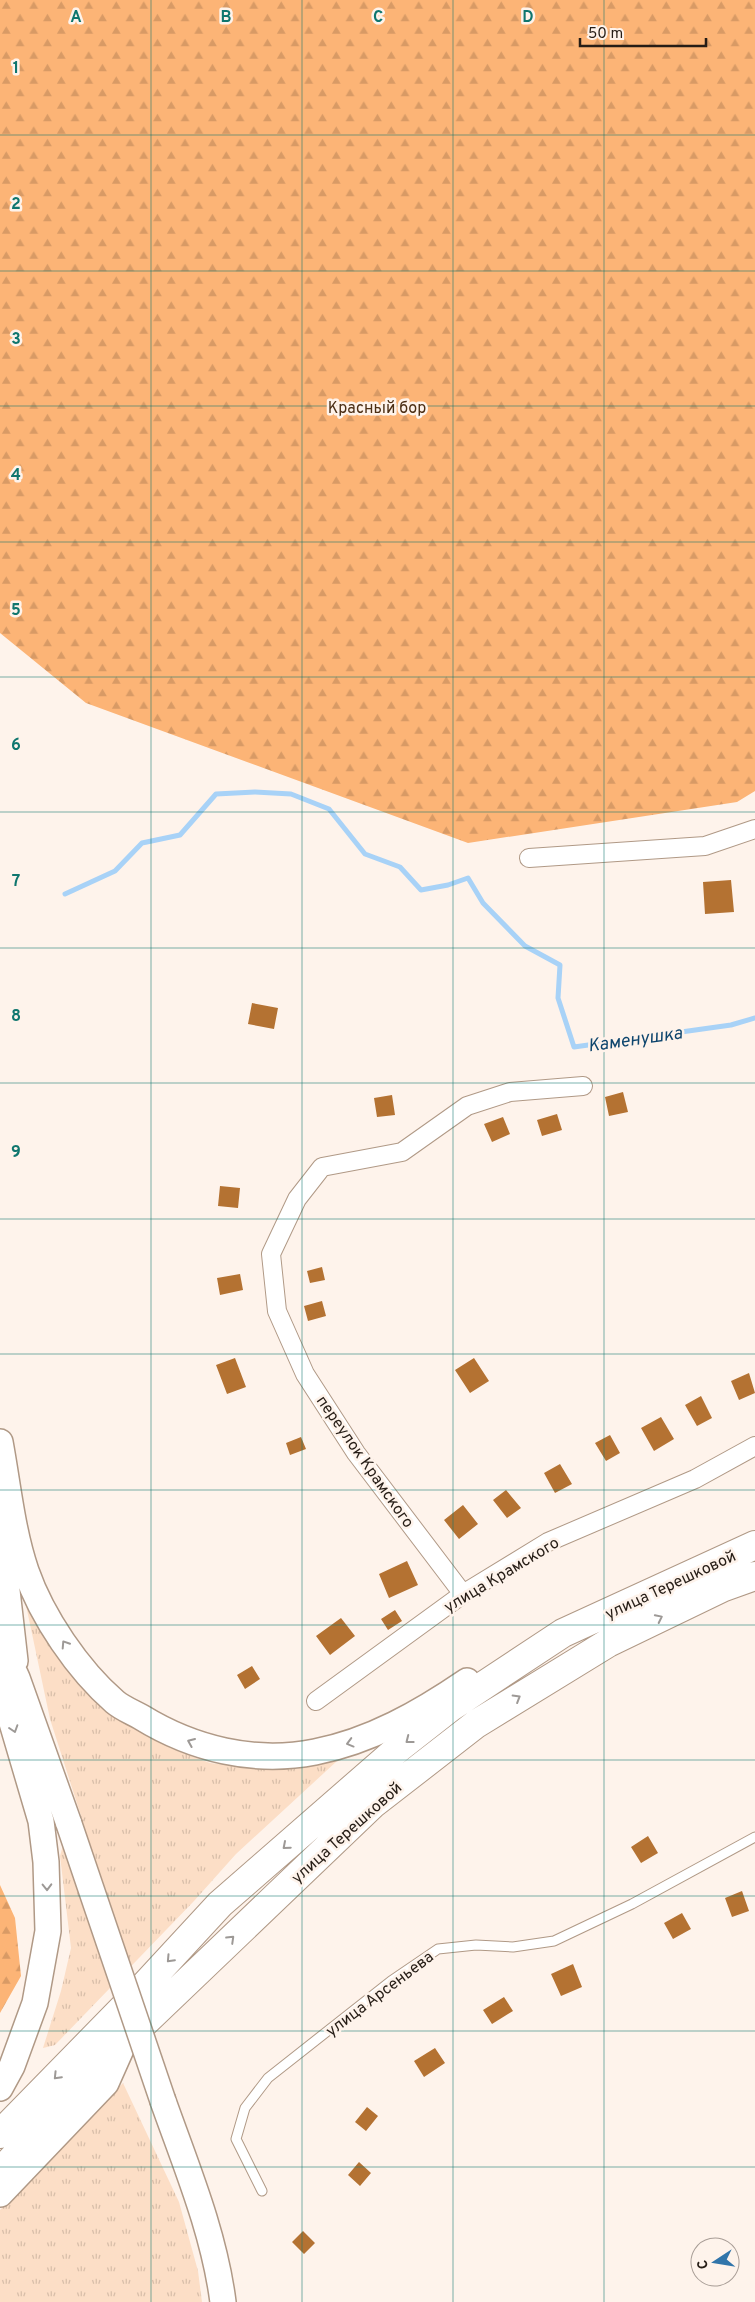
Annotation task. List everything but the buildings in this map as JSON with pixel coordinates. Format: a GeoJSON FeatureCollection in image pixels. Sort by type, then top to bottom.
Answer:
{"type":"FeatureCollection","features":[{"type":"Feature","properties":{"kind":"main road"},"geometry":{"type":"LineString","coordinates":[[0,1442],[15,1533],[27,1572],[41,1603],[65,1645],[88,1674],[116,1702],[155,1726],[197,1745],[232,1754],[281,1756],[314,1752],[360,1740],[403,1721],[488,1667],[563,1632]]}},
{"type":"Feature","properties":{"kind":"main road"},"geometry":{"type":"LineString","coordinates":[[0,1529],[9,1680],[69,1824],[206,2226],[216,2259],[223,2302]]}},
{"type":"Feature","properties":{"kind":"main road","name":"улица Терешковой"},"geometry":{"type":"LineString","coordinates":[[0,2134],[135,1996],[220,1904],[451,1707],[563,1632],[755,1545]]}},
{"type":"Feature","properties":{"kind":"main road","name":"улица Терешковой"},"geometry":{"type":"LineString","coordinates":[[0,2172],[125,2041],[373,1804],[476,1724],[608,1643],[724,1587],[755,1576]]}},
{"type":"Feature","properties":{"kind":"main road"},"geometry":{"type":"LineString","coordinates":[[0,1640],[41,1821],[46,1862],[48,1931],[35,2003],[12,2066],[0,2088]]}},
{"type":"Feature","properties":{"kind":"main road"},"geometry":{"type":"LineString","coordinates":[[0,2194],[106,2083],[125,2041]]}},
{"type":"Feature","properties":{"kind":"street"},"geometry":{"type":"LineString","coordinates":[[529,858],[705,846],[755,829]]}},
{"type":"Feature","properties":{"kind":"street","name":"переулок Крамского"},"geometry":{"type":"LineString","coordinates":[[464,1594],[356,1453],[305,1374],[277,1311],[271,1254],[297,1199],[322,1167],[402,1152],[467,1106],[510,1092],[583,1086]]}},
{"type":"Feature","properties":{"kind":"street","name":"улица Крамского"},"geometry":{"type":"LineString","coordinates":[[316,1701],[464,1594],[548,1542],[695,1479],[755,1446]]}},
{"type":"Feature","properties":{"kind":"lane","name":"улица Арсеньева"},"geometry":{"type":"LineString","coordinates":[[262,2191],[236,2139],[245,2108],[268,2078],[391,1981],[438,1949],[476,1944],[513,1947],[554,1941],[632,1904],[755,1837]]}},
{"type":"Feature","properties":{"kind":"green space","name":"Красный бор"},"geometry":{"type":"Polygon","coordinates":[[[0,0],[755,0],[755,791],[737,802],[468,843],[86,703],[0,633],[0,0]]]}},
{"type":"Feature","properties":{"kind":"green space"},"geometry":{"type":"Polygon","coordinates":[[[23,1591],[137,1727],[170,1748],[210,1763],[257,1769],[294,1769],[337,1761],[236,1854],[194,1901],[55,2045],[43,2048],[61,1991],[71,1948],[60,1856],[69,1824],[82,1819],[50,1719],[23,1591]]]}},
{"type":"Feature","properties":{"kind":"green space"},"geometry":{"type":"Polygon","coordinates":[[[0,1885],[15,1918],[21,1976],[0,2013],[0,1885]]]}},
{"type":"Feature","properties":{"kind":"green space"},"geometry":{"type":"Polygon","coordinates":[[[123,2083],[179,2202],[198,2271],[202,2302],[0,2302],[0,2210],[123,2083]]]}},
{"type":"Feature","properties":{"kind":"waterway","name":"Каменушка"},"geometry":{"type":"LineString","coordinates":[[65,894],[115,871],[142,843],[180,835],[216,794],[255,792],[291,794],[329,809],[365,854],[400,867],[421,890],[448,885],[468,878],[483,903],[525,946],[560,965],[558,998],[574,1047],[731,1025],[755,1018]]}}]}
